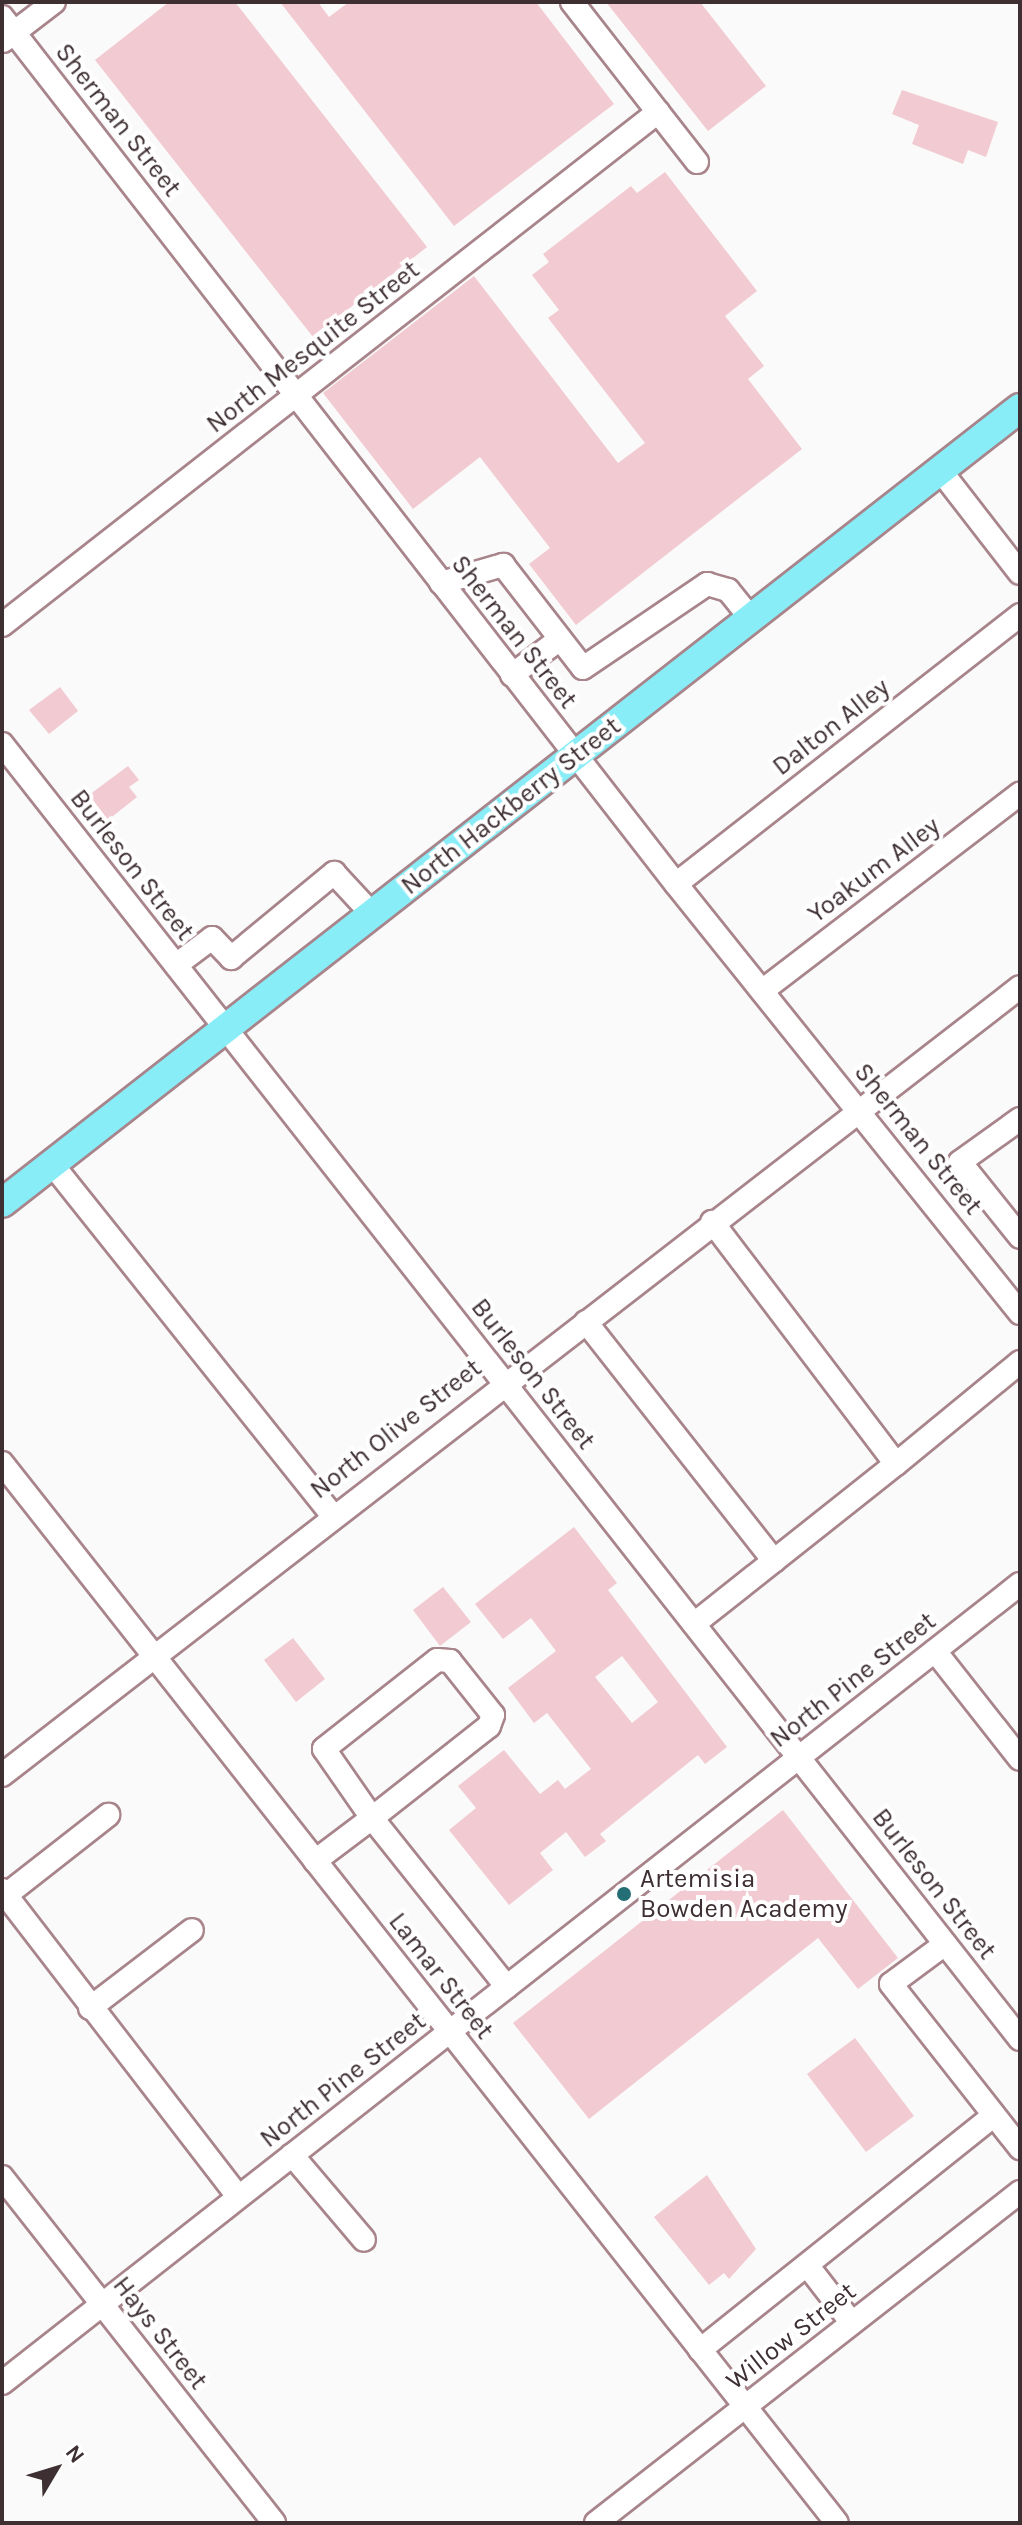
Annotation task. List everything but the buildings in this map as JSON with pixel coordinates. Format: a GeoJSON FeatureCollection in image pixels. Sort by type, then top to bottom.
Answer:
{"type":"FeatureCollection","features":[{"type":"Feature","properties":{"kind":"main road","name":"North Hackberry Street"},"geometry":{"type":"LineString","coordinates":[[2,1203],[1020,408]]}},
{"type":"Feature","properties":{"kind":"street"},"geometry":{"type":"LineString","coordinates":[[6,30],[54,2]]}},
{"type":"Feature","properties":{"kind":"street"},"geometry":{"type":"LineString","coordinates":[[572,2],[697,162]]}},
{"type":"Feature","properties":{"kind":"street","name":"Sherman Street"},"geometry":{"type":"LineString","coordinates":[[6,30],[296,395],[676,884],[1020,1313]]}},
{"type":"Feature","properties":{"kind":"street","name":"North Mesquite Street"},"geometry":{"type":"LineString","coordinates":[[2,625],[658,112]]}},
{"type":"Feature","properties":{"kind":"street"},"geometry":{"type":"LineString","coordinates":[[940,470],[1020,573]]}},
{"type":"Feature","properties":{"kind":"street"},"geometry":{"type":"LineString","coordinates":[[441,583],[503,565],[583,668],[707,584],[728,590],[751,618]]}},
{"type":"Feature","properties":{"kind":"street","name":"Dalton Alley"},"geometry":{"type":"LineString","coordinates":[[676,884],[1020,615]]}},
{"type":"Feature","properties":{"kind":"street"},"geometry":{"type":"LineString","coordinates":[[512,675],[560,639]]}},
{"type":"Feature","properties":{"kind":"street","name":"Burleson Street"},"geometry":{"type":"LineString","coordinates":[[2,744],[1020,2039]]}},
{"type":"Feature","properties":{"kind":"street","name":"Yoakum Alley"},"geometry":{"type":"LineString","coordinates":[[762,991],[1020,794]]}},
{"type":"Feature","properties":{"kind":"street"},"geometry":{"type":"LineString","coordinates":[[176,965],[212,938],[231,958],[334,873],[372,914]]}},
{"type":"Feature","properties":{"kind":"street","name":"North Olive Street"},"geometry":{"type":"LineString","coordinates":[[2,1775],[331,1514],[503,1381],[586,1322],[858,1108],[1020,987]]}},
{"type":"Feature","properties":{"kind":"street"},"geometry":{"type":"LineString","coordinates":[[1020,1119],[960,1162],[1020,1237]]}},
{"type":"Feature","properties":{"kind":"street"},"geometry":{"type":"LineString","coordinates":[[52,1164],[331,1514]]}},
{"type":"Feature","properties":{"kind":"street"},"geometry":{"type":"LineString","coordinates":[[712,1222],[896,1464]]}},
{"type":"Feature","properties":{"kind":"street"},"geometry":{"type":"LineString","coordinates":[[586,1322],[774,1561]]}},
{"type":"Feature","properties":{"kind":"street"},"geometry":{"type":"LineString","coordinates":[[694,1624],[1020,1362]]}},
{"type":"Feature","properties":{"kind":"street","name":"Lamar Street"},"geometry":{"type":"LineString","coordinates":[[2,1463],[837,2523]]}},
{"type":"Feature","properties":{"kind":"street","name":"North Pine Street"},"geometry":{"type":"LineString","coordinates":[[2,2383],[1020,1584]]}},
{"type":"Feature","properties":{"kind":"street"},"geometry":{"type":"LineString","coordinates":[[935,1651],[1020,1759]]}},
{"type":"Feature","properties":{"kind":"street"},"geometry":{"type":"LineString","coordinates":[[315,1861],[372,1818],[489,1726],[493,1715],[450,1661],[437,1660],[324,1749],[372,1818],[507,1987]]}},
{"type":"Feature","properties":{"kind":"street"},"geometry":{"type":"LineString","coordinates":[[108,1815],[4,1892],[238,2197]]}},
{"type":"Feature","properties":{"kind":"street"},"geometry":{"type":"LineString","coordinates":[[90,2008],[192,1930]]}},
{"type":"Feature","properties":{"kind":"street"},"geometry":{"type":"LineString","coordinates":[[945,1944],[891,1984],[1020,2148]]}},
{"type":"Feature","properties":{"kind":"street"},"geometry":{"type":"LineString","coordinates":[[700,2350],[994,2115]]}},
{"type":"Feature","properties":{"kind":"street"},"geometry":{"type":"LineString","coordinates":[[292,2155],[364,2240]]}},
{"type":"Feature","properties":{"kind":"street","name":"Hays Street"},"geometry":{"type":"LineString","coordinates":[[2,2177],[274,2523]]}},
{"type":"Feature","properties":{"kind":"street","name":"Willow Street"},"geometry":{"type":"LineString","coordinates":[[596,2523],[1020,2192]]}},
{"type":"Feature","properties":{"kind":"street"},"geometry":{"type":"LineString","coordinates":[[807,2265],[852,2323]]}},
{"type":"Feature","properties":{"kind":"place","name":"Artemisia Bowden Academy"},"geometry":{"type":"Point","coordinates":[624,1894]}}]}
